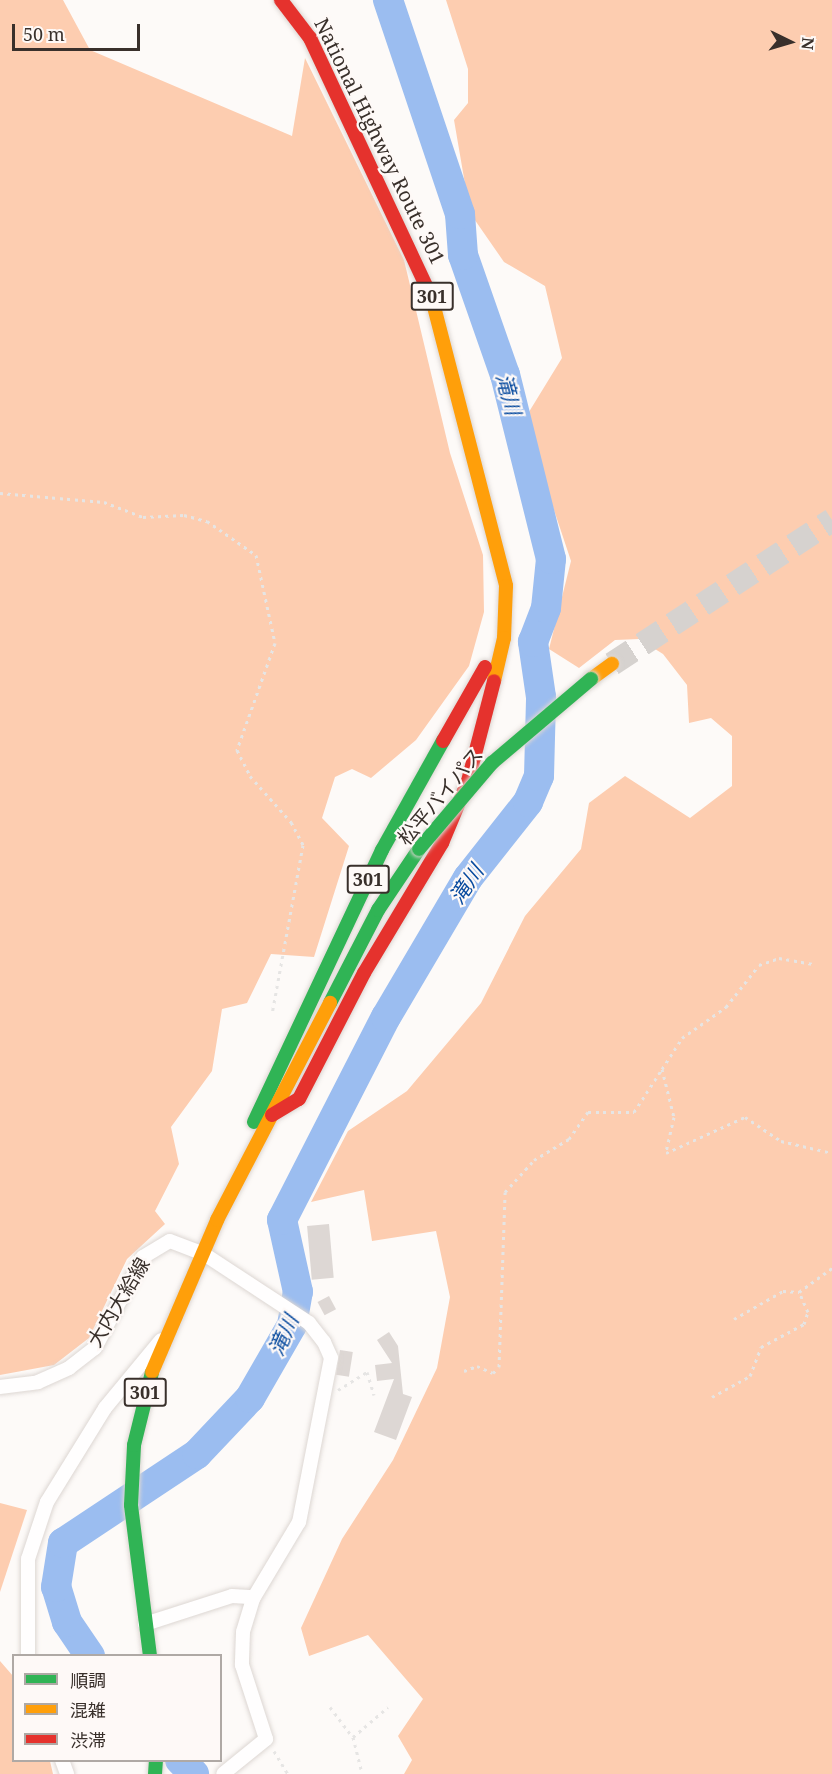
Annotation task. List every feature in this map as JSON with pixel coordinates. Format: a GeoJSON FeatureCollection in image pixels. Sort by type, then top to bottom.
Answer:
{"type":"FeatureCollection","features":[{"type":"Feature","properties":{"kind":"highway","name":"National Highway Route 301"},"geometry":{"type":"LineString","coordinates":[[281,0],[310,38],[430,291],[506,586],[502,620]]}},
{"type":"Feature","properties":{"kind":"highway","name":"301"},"geometry":{"type":"LineString","coordinates":[[272,1115],[299,1099],[364,973],[442,843],[468,781],[504,638],[502,620]]}},
{"type":"Feature","properties":{"kind":"highway","name":"301"},"geometry":{"type":"LineString","coordinates":[[150,1654],[132,1539],[131,1475],[139,1415],[163,1339],[256,1147],[256,1112],[298,1018],[382,850],[476,692],[502,620]]}},
{"type":"Feature","properties":{"kind":"highway","name":"松平バイパス"},"geometry":{"type":"LineString","coordinates":[[256,1147],[378,910],[419,849],[492,763],[612,664]]}},
{"type":"Feature","properties":{"kind":"street","name":"大内大給線"},"geometry":{"type":"LineString","coordinates":[[0,1387],[38,1382],[69,1368],[95,1348],[150,1250],[170,1241],[204,1254],[309,1323],[331,1358],[299,1522],[255,1597],[243,1632],[242,1665],[266,1739]]}},
{"type":"Feature","properties":{"kind":"street"},"geometry":{"type":"LineString","coordinates":[[28,1654],[28,1559],[47,1502],[105,1408],[152,1345],[163,1339]]}},
{"type":"Feature","properties":{"kind":"street"},"geometry":{"type":"LineString","coordinates":[[145,1624],[232,1596],[255,1597]]}},
{"type":"Feature","properties":{"kind":"street"},"geometry":{"type":"LineString","coordinates":[[223,1774],[266,1739]]}},
{"type":"Feature","properties":{"kind":"path"},"geometry":{"type":"LineString","coordinates":[[0,493],[104,502],[143,517],[183,515],[207,521],[256,555],[275,643],[237,750],[250,776],[291,822],[303,845],[272,1014]]}},
{"type":"Feature","properties":{"kind":"path"},"geometry":{"type":"LineString","coordinates":[[464,1371],[477,1366],[494,1373],[499,1367],[502,1204],[505,1192],[534,1160],[560,1147],[588,1112],[626,1114],[641,1108],[681,1038],[726,1007],[759,966],[779,958],[814,964]]}},
{"type":"Feature","properties":{"kind":"path"},"geometry":{"type":"LineString","coordinates":[[662,1068],[674,1117],[666,1153],[745,1117],[781,1141],[832,1153]]}},
{"type":"Feature","properties":{"kind":"path"},"geometry":{"type":"LineString","coordinates":[[735,1318],[783,1291],[798,1292],[832,1268]]}},
{"type":"Feature","properties":{"kind":"path"},"geometry":{"type":"LineString","coordinates":[[712,1397],[750,1376],[761,1347],[804,1324],[808,1312],[798,1292]]}},
{"type":"Feature","properties":{"kind":"path"},"geometry":{"type":"LineString","coordinates":[[324,1390],[343,1389],[367,1372],[374,1395]]}},
{"type":"Feature","properties":{"kind":"path"},"geometry":{"type":"LineString","coordinates":[[330,1707],[353,1737],[361,1769]]}},
{"type":"Feature","properties":{"kind":"path"},"geometry":{"type":"LineString","coordinates":[[353,1737],[388,1707]]}},
{"type":"Feature","properties":{"kind":"path"},"geometry":{"type":"LineString","coordinates":[[266,1739],[288,1774]]}},
{"type":"Feature","properties":{"kind":"shaded area"},"geometry":{"type":"Polygon","coordinates":[[[0,0],[63,0],[90,50],[292,136],[305,58],[404,260],[450,453],[483,555],[484,612],[469,666],[416,740],[371,778],[352,769],[335,777],[322,818],[349,846],[314,957],[271,954],[247,1003],[222,1009],[212,1071],[171,1127],[179,1164],[155,1211],[165,1224],[127,1259],[89,1338],[54,1365],[0,1375],[0,0]]]}},
{"type":"Feature","properties":{"kind":"shaded area"},"geometry":{"type":"Polygon","coordinates":[[[446,0],[832,0],[832,1774],[404,1774],[412,1760],[398,1736],[423,1699],[368,1635],[309,1656],[301,1628],[342,1539],[393,1460],[437,1368],[450,1297],[436,1231],[372,1241],[364,1190],[311,1202],[348,1131],[407,1091],[481,1003],[525,916],[581,849],[589,803],[625,776],[690,818],[732,786],[732,736],[711,718],[689,723],[687,685],[663,654],[639,639],[615,640],[579,668],[549,649],[571,561],[524,420],[562,358],[545,286],[504,262],[470,213],[454,120],[468,103],[468,69],[446,0]]]}},
{"type":"Feature","properties":{"kind":"shaded area"},"geometry":{"type":"Polygon","coordinates":[[[0,1503],[27,1510],[0,1592],[0,1503]]]}},
{"type":"Feature","properties":{"kind":"shaded area"},"geometry":{"type":"Polygon","coordinates":[[[0,1661],[12,1675],[12,1762],[50,1762],[53,1774],[0,1774],[0,1661]]]}},
{"type":"Feature","properties":{"kind":"building"},"geometry":{"type":"Polygon","coordinates":[[[329,1224],[334,1278],[312,1280],[307,1226],[329,1224]]]}},
{"type":"Feature","properties":{"kind":"building"},"geometry":{"type":"Polygon","coordinates":[[[329,1296],[336,1309],[325,1315],[318,1302],[329,1296]]]}},
{"type":"Feature","properties":{"kind":"building"},"geometry":{"type":"Polygon","coordinates":[[[389,1332],[398,1346],[403,1394],[412,1397],[396,1440],[374,1432],[394,1379],[377,1381],[375,1365],[392,1363],[377,1340],[389,1332]]]}},
{"type":"Feature","properties":{"kind":"building"},"geometry":{"type":"Polygon","coordinates":[[[340,1350],[353,1352],[349,1377],[336,1375],[340,1350]]]}},
{"type":"Feature","properties":{"kind":"waterway","name":"滝川"},"geometry":{"type":"LineString","coordinates":[[89,1654],[67,1622],[56,1587],[63,1543],[197,1454],[250,1398],[292,1325],[298,1292],[282,1220],[386,1017],[468,878],[528,802],[539,776],[541,697],[533,642],[546,608],[551,559],[505,375],[463,255],[460,214],[388,0]]}},
{"type":"Feature","properties":{"kind":"waterway","name":"滝川"},"geometry":{"type":"LineString","coordinates":[[182,1762],[194,1774]]}},
{"type":"Feature","properties":{"kind":"tunnel"},"geometry":{"type":"LineString","coordinates":[[612,664],[832,520]]}},
{"type":"Feature","properties":{"kind":"traffic: fast"},"geometry":{"type":"LineString","coordinates":[[419,849],[492,763],[591,679]]}},
{"type":"Feature","properties":{"kind":"traffic: fast"},"geometry":{"type":"LineString","coordinates":[[254,1122],[382,850],[443,741]]}},
{"type":"Feature","properties":{"kind":"traffic: fast"},"geometry":{"type":"LineString","coordinates":[[330,1003],[378,910],[419,849]]}},
{"type":"Feature","properties":{"kind":"traffic: fast"},"geometry":{"type":"LineString","coordinates":[[150,1654],[131,1505],[134,1445],[152,1372]]}},
{"type":"Feature","properties":{"kind":"traffic: fast"},"geometry":{"type":"LineString","coordinates":[[155,1774],[156,1762]]}},
{"type":"Feature","properties":{"kind":"traffic: slow"},"geometry":{"type":"LineString","coordinates":[[432,299],[506,586],[504,638],[494,681]]}},
{"type":"Feature","properties":{"kind":"traffic: slow"},"geometry":{"type":"LineString","coordinates":[[591,679],[612,664]]}},
{"type":"Feature","properties":{"kind":"traffic: slow"},"geometry":{"type":"LineString","coordinates":[[152,1372],[217,1220],[330,1003]]}},
{"type":"Feature","properties":{"kind":"traffic: jam"},"geometry":{"type":"LineString","coordinates":[[281,0],[310,38],[432,299]]}},
{"type":"Feature","properties":{"kind":"traffic: jam"},"geometry":{"type":"LineString","coordinates":[[443,741],[485,667]]}},
{"type":"Feature","properties":{"kind":"traffic: jam"},"geometry":{"type":"LineString","coordinates":[[272,1115],[299,1099],[364,973],[442,843],[468,781],[494,681]]}}]}
